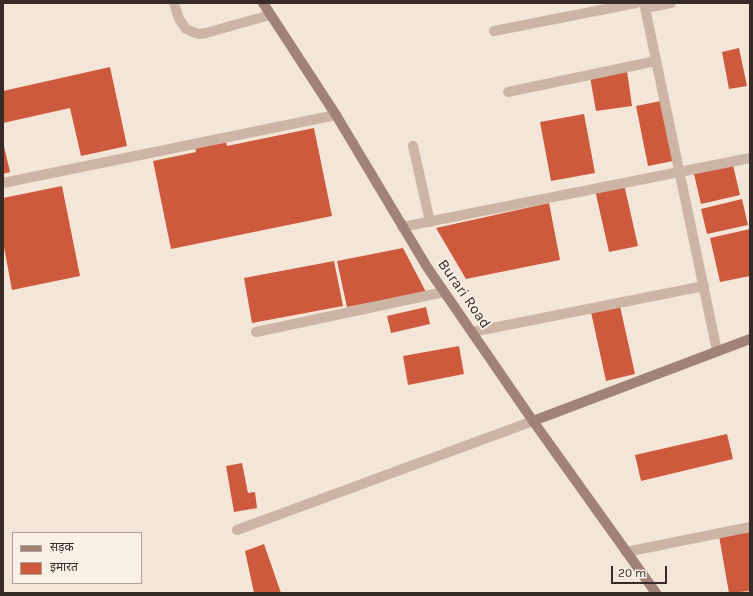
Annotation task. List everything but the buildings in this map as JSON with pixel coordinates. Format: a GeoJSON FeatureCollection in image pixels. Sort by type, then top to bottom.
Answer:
{"type":"FeatureCollection","features":[{"type":"Feature","properties":{"kind":"main road","name":"Burari Road"},"geometry":{"type":"LineString","coordinates":[[263,3],[336,115],[402,227],[444,292],[533,421],[656,593]]}},
{"type":"Feature","properties":{"kind":"main road"},"geometry":{"type":"LineString","coordinates":[[533,421],[750,339]]}},
{"type":"Feature","properties":{"kind":"street"},"geometry":{"type":"LineString","coordinates":[[174,3],[179,19],[186,28],[199,34],[270,15]]}},
{"type":"Feature","properties":{"kind":"street"},"geometry":{"type":"LineString","coordinates":[[494,31],[636,3]]}},
{"type":"Feature","properties":{"kind":"street"},"geometry":{"type":"LineString","coordinates":[[671,3],[645,6],[717,351]]}},
{"type":"Feature","properties":{"kind":"street"},"geometry":{"type":"LineString","coordinates":[[508,92],[656,61]]}},
{"type":"Feature","properties":{"kind":"street"},"geometry":{"type":"LineString","coordinates":[[3,183],[336,115]]}},
{"type":"Feature","properties":{"kind":"street"},"geometry":{"type":"LineString","coordinates":[[413,146],[430,222]]}},
{"type":"Feature","properties":{"kind":"street"},"geometry":{"type":"LineString","coordinates":[[402,227],[750,158]]}},
{"type":"Feature","properties":{"kind":"street"},"geometry":{"type":"LineString","coordinates":[[472,332],[704,286]]}},
{"type":"Feature","properties":{"kind":"street"},"geometry":{"type":"LineString","coordinates":[[256,332],[444,292]]}},
{"type":"Feature","properties":{"kind":"street"},"geometry":{"type":"LineString","coordinates":[[237,530],[533,421]]}},
{"type":"Feature","properties":{"kind":"street"},"geometry":{"type":"LineString","coordinates":[[626,552],[750,527]]}}]}
